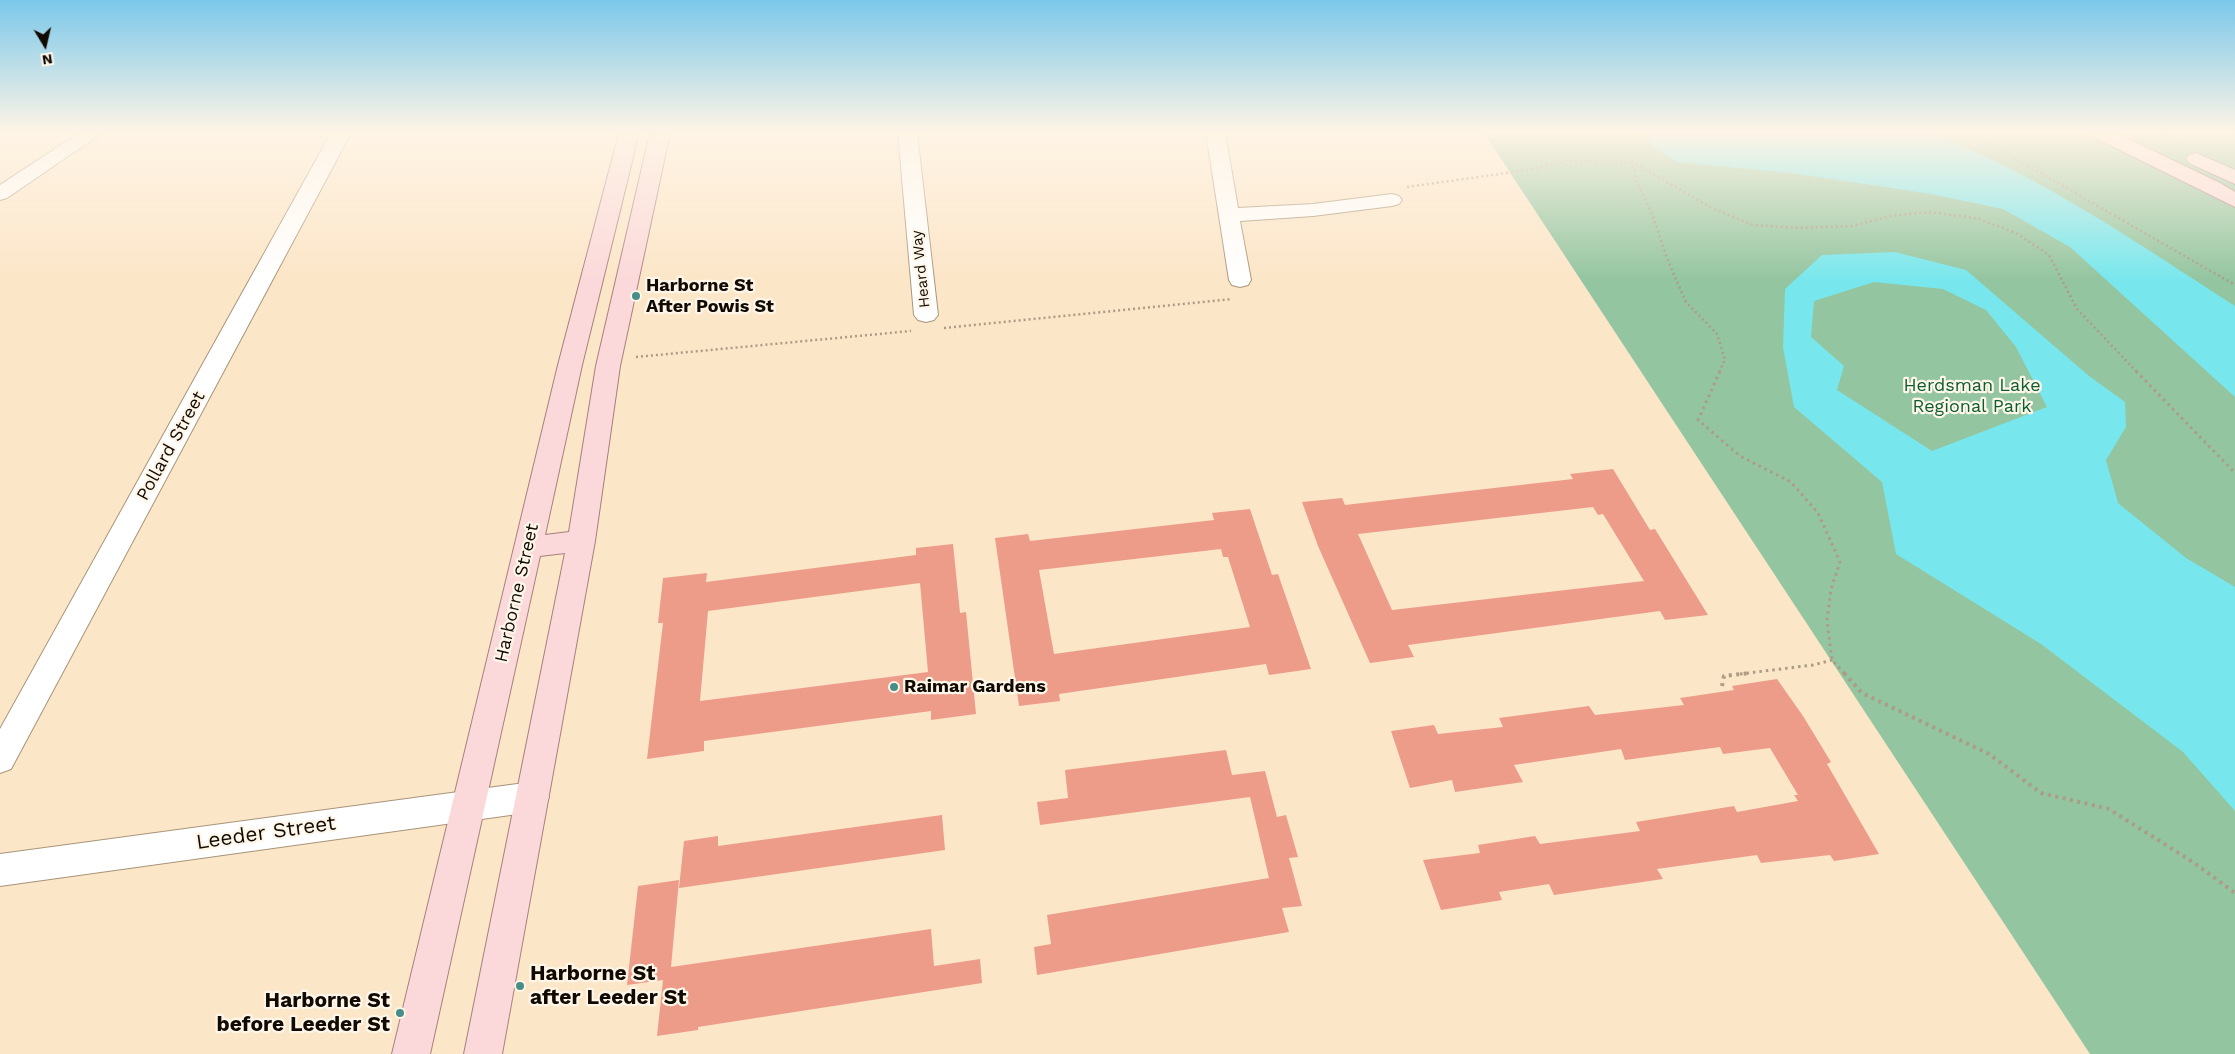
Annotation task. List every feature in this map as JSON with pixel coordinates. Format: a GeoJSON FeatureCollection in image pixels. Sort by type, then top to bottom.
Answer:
{"type":"FeatureCollection","features":[{"type":"Feature","properties":{"kind":"main road","name":"Harborne Street"},"geometry":{"type":"LineString","coordinates":[[411,1054],[570,364],[616,182]]}},
{"type":"Feature","properties":{"kind":"main road"},"geometry":{"type":"LineString","coordinates":[[483,1054],[581,541],[608,366],[649,182]]}},
{"type":"Feature","properties":{"kind":"main road"},"geometry":{"type":"LineString","coordinates":[[2203,182],[2235,201]]}},
{"type":"Feature","properties":{"kind":"main road"},"geometry":{"type":"LineString","coordinates":[[528,548],[581,541]]}},
{"type":"Feature","properties":{"kind":"street"},"geometry":{"type":"LineString","coordinates":[[0,194],[18,182]]}},
{"type":"Feature","properties":{"kind":"street","name":"Pollard Street"},"geometry":{"type":"LineString","coordinates":[[0,759],[314,182]]}},
{"type":"Feature","properties":{"kind":"street","name":"Heard Way"},"geometry":{"type":"LineString","coordinates":[[912,182],[926,315]]}},
{"type":"Feature","properties":{"kind":"street"},"geometry":{"type":"LineString","coordinates":[[1223,182],[1240,280]]}},
{"type":"Feature","properties":{"kind":"street"},"geometry":{"type":"LineString","coordinates":[[1228,215],[1313,210],[1392,200]]}},
{"type":"Feature","properties":{"kind":"street","name":"Leeder Street"},"geometry":{"type":"LineString","coordinates":[[0,870],[532,797]]}},
{"type":"Feature","properties":{"kind":"path"},"geometry":{"type":"LineString","coordinates":[[1392,200],[1408,187],[1442,182]]}},
{"type":"Feature","properties":{"kind":"path"},"geometry":{"type":"LineString","coordinates":[[1637,182],[1653,216],[1668,260],[1686,302],[1717,334],[1725,360],[1698,420],[1740,456],[1791,482],[1818,513],[1840,562],[1831,589],[1827,621],[1832,660],[1862,693],[1989,754],[2041,793],[2109,809],[2193,862],[2235,893]]}},
{"type":"Feature","properties":{"kind":"path"},"geometry":{"type":"LineString","coordinates":[[1667,182],[1712,208],[1753,225],[1798,228],[1852,226],[1892,216],[1928,212],[1976,218],[2016,233],[2049,255],[2067,286],[2076,309],[2235,473]]}},
{"type":"Feature","properties":{"kind":"path"},"geometry":{"type":"LineString","coordinates":[[2056,182],[2235,285]]}},
{"type":"Feature","properties":{"kind":"path"},"geometry":{"type":"LineString","coordinates":[[1722,686],[1724,676],[1812,665],[1832,660]]}},
{"type":"Feature","properties":{"kind":"green space","name":"Herdsman Lake Regional Park"},"geometry":{"type":"Polygon","coordinates":[[[1516,182],[2235,182],[2235,1054],[2090,1054],[1516,182]]]}},
{"type":"Feature","properties":{"kind":"water"},"geometry":{"type":"Polygon","coordinates":[[[1852,182],[2036,182],[2047,188],[2124,234],[2235,306],[2235,397],[2070,247],[2003,209],[1931,194],[1852,182]]]}},
{"type":"Feature","properties":{"kind":"water"},"geometry":{"type":"Polygon","coordinates":[[[1895,252],[1966,270],[2089,376],[2125,402],[2126,427],[2106,460],[2118,503],[2186,558],[2235,587],[2235,811],[2183,752],[2041,644],[1896,554],[1882,482],[1794,407],[1783,347],[1785,289],[1822,255],[1895,252]],[[1874,282],[1814,301],[1811,337],[1844,366],[1837,390],[1932,451],[2047,407],[2016,347],[1986,310],[1943,289],[1874,282]]]}},
{"type":"Feature","properties":{"kind":"building"},"geometry":{"type":"Polygon","coordinates":[[[1613,469],[1650,530],[1655,529],[1708,615],[1665,620],[1660,611],[1408,645],[1414,657],[1370,663],[1318,546],[1302,502],[1342,498],[1345,505],[1573,479],[1570,474],[1613,469]],[[1593,507],[1358,534],[1392,610],[1644,581],[1603,514],[1598,515],[1593,507]]]}},
{"type":"Feature","properties":{"kind":"building","name":"Raimar Gardens"},"geometry":{"type":"Polygon","coordinates":[[[1250,509],[1272,575],[1278,574],[1311,669],[1269,675],[1266,664],[1059,694],[1060,701],[1019,706],[995,538],[1028,534],[1030,541],[1214,520],[1212,513],[1250,509]],[[1221,549],[1039,570],[1054,654],[1250,627],[1228,557],[1223,557],[1221,549]]]}},
{"type":"Feature","properties":{"kind":"building","name":"Raimar Gardens"},"geometry":{"type":"Polygon","coordinates":[[[953,544],[960,613],[966,612],[976,714],[931,720],[931,711],[704,741],[704,751],[647,759],[663,623],[658,623],[663,578],[707,573],[706,582],[916,555],[916,548],[953,544]],[[920,583],[708,611],[700,701],[928,672],[920,583]]]}},
{"type":"Feature","properties":{"kind":"building"},"geometry":{"type":"Polygon","coordinates":[[[1777,679],[1803,716],[1831,762],[1827,764],[1879,854],[1834,861],[1830,855],[1761,863],[1757,855],[1657,869],[1663,879],[1554,895],[1549,884],[1499,892],[1502,900],[1441,910],[1423,860],[1480,853],[1478,845],[1535,836],[1540,844],[1640,831],[1636,822],[1734,806],[1737,812],[1798,801],[1794,795],[1798,795],[1770,748],[1723,754],[1720,747],[1625,760],[1621,749],[1514,765],[1523,782],[1455,792],[1452,780],[1410,788],[1391,731],[1434,725],[1438,734],[1503,727],[1499,718],[1589,706],[1595,715],[1684,705],[1680,698],[1734,690],[1732,686],[1777,679]]]}},
{"type":"Feature","properties":{"kind":"building"},"geometry":{"type":"Polygon","coordinates":[[[1226,750],[1232,775],[1265,771],[1277,817],[1286,815],[1298,857],[1289,858],[1302,906],[1282,908],[1289,932],[1037,975],[1034,947],[1051,944],[1047,915],[1269,878],[1250,797],[1040,825],[1037,802],[1068,798],[1065,770],[1226,750]]]}},
{"type":"Feature","properties":{"kind":"building"},"geometry":{"type":"Polygon","coordinates":[[[942,815],[945,850],[679,888],[684,841],[718,836],[718,846],[942,815]]]}},
{"type":"Feature","properties":{"kind":"building"},"geometry":{"type":"Polygon","coordinates":[[[679,880],[671,967],[931,929],[934,966],[980,959],[982,983],[698,1027],[698,1030],[657,1036],[663,980],[627,985],[638,886],[679,880]]]}},
{"type":"Feature","properties":{"kind":"place","name":"Harborne St After Powis St"},"geometry":{"type":"Point","coordinates":[636,296]}},
{"type":"Feature","properties":{"kind":"place","name":"Raimar Gardens"},"geometry":{"type":"Point","coordinates":[894,687]}},
{"type":"Feature","properties":{"kind":"place","name":"Harborne St after Leeder St"},"geometry":{"type":"Point","coordinates":[520,986]}},
{"type":"Feature","properties":{"kind":"place","name":"Harborne St before Leeder St"},"geometry":{"type":"Point","coordinates":[400,1013]}}]}
